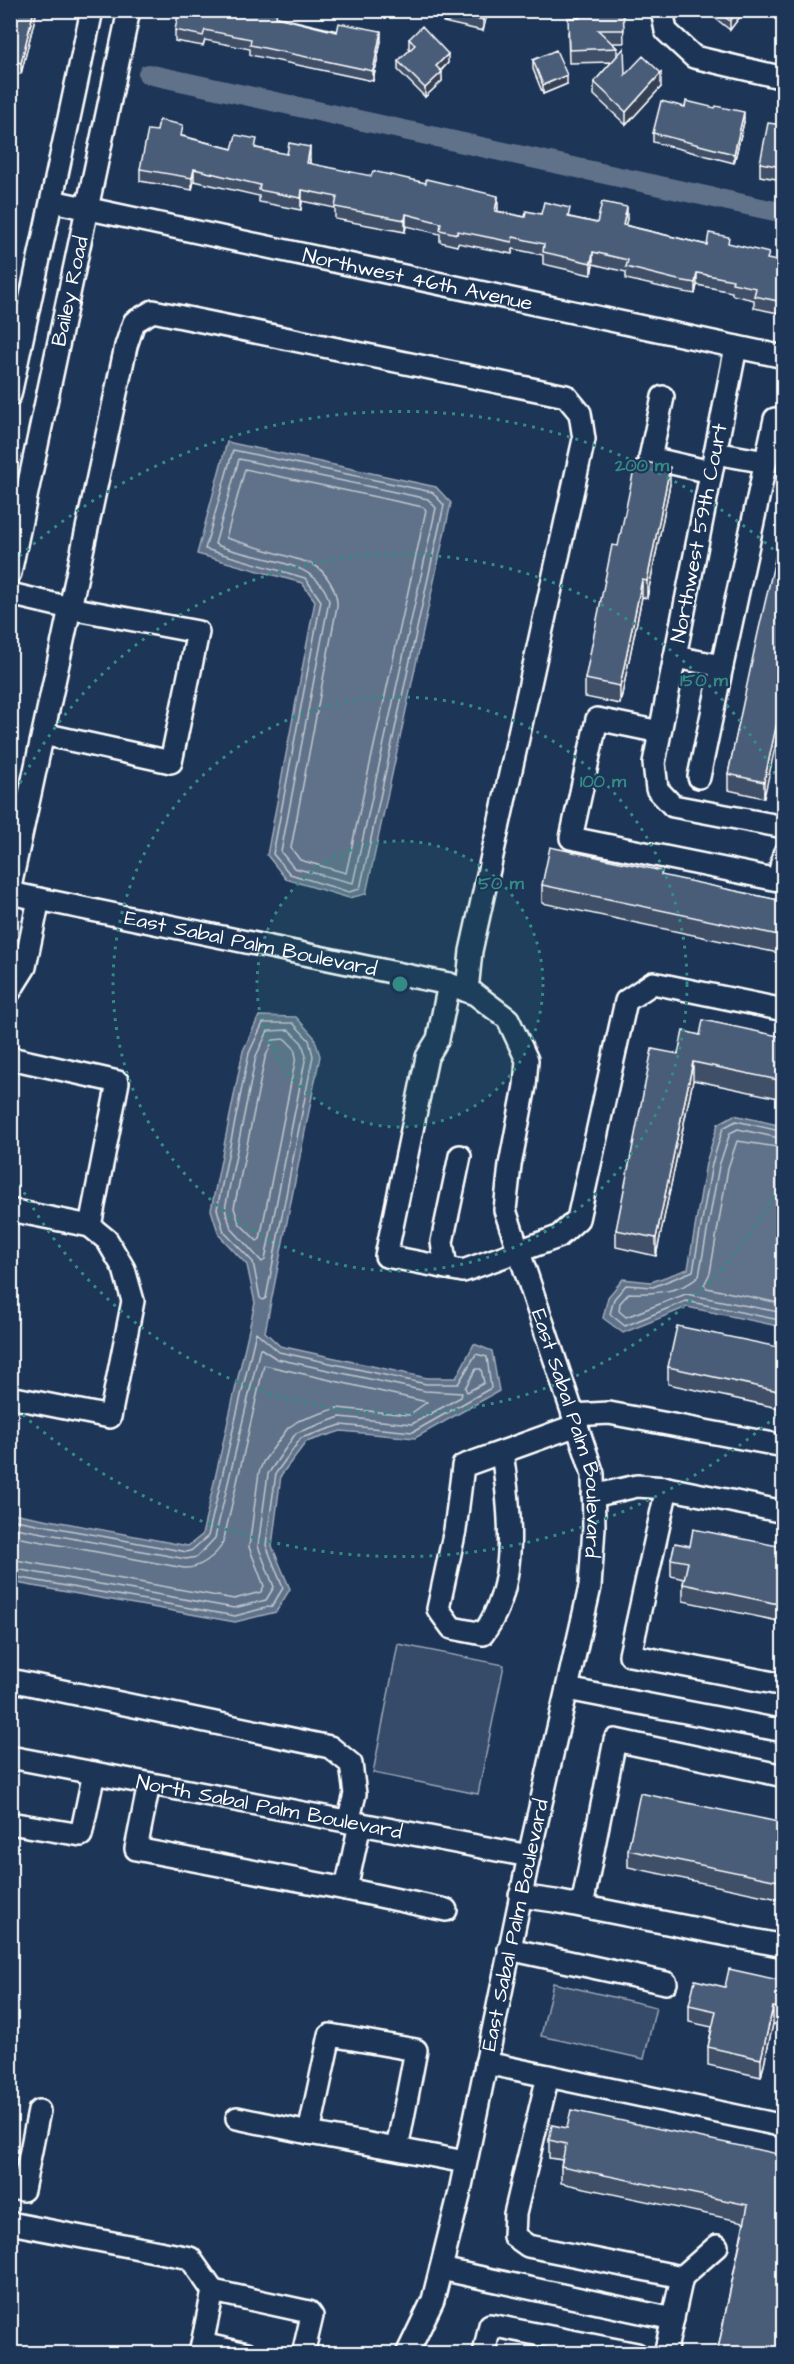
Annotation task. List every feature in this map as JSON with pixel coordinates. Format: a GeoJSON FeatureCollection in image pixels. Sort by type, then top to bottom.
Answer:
{"type":"FeatureCollection","features":[{"type":"Feature","properties":{"kind":"street","name":"Bailey Road"},"geometry":{"type":"LineString","coordinates":[[10,395],[92,10]]}},
{"type":"Feature","properties":{"kind":"street","name":"Bailey Road"},"geometry":{"type":"LineString","coordinates":[[10,573],[129,10]]}},
{"type":"Feature","properties":{"kind":"street"},"geometry":{"type":"LineString","coordinates":[[664,21],[694,57],[783,78]]}},
{"type":"Feature","properties":{"kind":"street","name":"Northwest 46th Avenue"},"geometry":{"type":"LineString","coordinates":[[52,201],[783,357]]}},
{"type":"Feature","properties":{"kind":"street"},"geometry":{"type":"LineString","coordinates":[[10,887],[126,346],[134,322],[153,311],[566,396],[580,413],[584,439],[471,951],[438,1039],[427,1057],[386,1256],[463,1271],[558,1237],[578,1219],[626,1001],[653,983],[783,1010]]}},
{"type":"Feature","properties":{"kind":"street","name":"Northwest 59th Court"},"geometry":{"type":"LineString","coordinates":[[736,347],[654,764],[657,789],[673,806],[783,827]]}},
{"type":"Feature","properties":{"kind":"street"},"geometry":{"type":"LineString","coordinates":[[663,397],[650,458],[713,462],[766,462]]}},
{"type":"Feature","properties":{"kind":"street"},"geometry":{"type":"LineString","coordinates":[[699,777],[775,419]]}},
{"type":"Feature","properties":{"kind":"street"},"geometry":{"type":"LineString","coordinates":[[10,594],[70,608],[198,632],[171,762],[43,735]]}},
{"type":"Feature","properties":{"kind":"street"},"geometry":{"type":"LineString","coordinates":[[675,657],[722,666]]}},
{"type":"Feature","properties":{"kind":"street"},"geometry":{"type":"LineString","coordinates":[[660,732],[597,718],[571,838],[778,880],[783,854]]}},
{"type":"Feature","properties":{"kind":"street","name":"East Sabal Palm Boulevard"},"geometry":{"type":"LineString","coordinates":[[10,893],[458,988],[508,1019],[527,1059],[525,1086],[510,1165],[505,1210],[593,1474],[590,1587],[520,1896],[441,2268],[433,2300],[407,2354]]}},
{"type":"Feature","properties":{"kind":"street"},"geometry":{"type":"LineString","coordinates":[[10,991],[25,968],[39,899]]}},
{"type":"Feature","properties":{"kind":"street"},"geometry":{"type":"LineString","coordinates":[[10,1058],[118,1082],[90,1227]]}},
{"type":"Feature","properties":{"kind":"street"},"geometry":{"type":"LineString","coordinates":[[446,1268],[442,1242],[460,1156]]}},
{"type":"Feature","properties":{"kind":"street"},"geometry":{"type":"LineString","coordinates":[[10,1210],[90,1227],[107,1240],[124,1269],[133,1300],[110,1417],[10,1397]]}},
{"type":"Feature","properties":{"kind":"street"},"geometry":{"type":"LineString","coordinates":[[502,1452],[511,1519],[505,1584],[495,1618],[483,1634],[452,1628],[438,1609],[455,1530],[463,1466],[502,1452],[575,1420],[609,1413],[783,1446]]}},
{"type":"Feature","properties":{"kind":"street"},"geometry":{"type":"LineString","coordinates":[[593,1496],[637,1486],[667,1488],[783,1512]]}},
{"type":"Feature","properties":{"kind":"street"},"geometry":{"type":"LineString","coordinates":[[667,1488],[630,1655],[783,1685]]}},
{"type":"Feature","properties":{"kind":"street"},"geometry":{"type":"LineString","coordinates":[[10,1680],[330,1747],[351,1764],[355,1794],[346,1889]]}},
{"type":"Feature","properties":{"kind":"street"},"geometry":{"type":"LineString","coordinates":[[567,1689],[783,1731]]}},
{"type":"Feature","properties":{"kind":"street"},"geometry":{"type":"LineString","coordinates":[[582,1906],[615,1740],[783,1776]]}},
{"type":"Feature","properties":{"kind":"street","name":"North Sabal Palm Boulevard"},"geometry":{"type":"LineString","coordinates":[[10,1757],[529,1856]]}},
{"type":"Feature","properties":{"kind":"street"},"geometry":{"type":"LineString","coordinates":[[10,1824],[81,1835],[94,1773]]}},
{"type":"Feature","properties":{"kind":"street"},"geometry":{"type":"LineString","coordinates":[[149,1784],[136,1849],[446,1910]]}},
{"type":"Feature","properties":{"kind":"street"},"geometry":{"type":"LineString","coordinates":[[520,1896],[783,1946]]}},
{"type":"Feature","properties":{"kind":"street"},"geometry":{"type":"LineString","coordinates":[[509,1949],[666,1983]]}},
{"type":"Feature","properties":{"kind":"street"},"geometry":{"type":"LineString","coordinates":[[309,2133],[330,2035],[373,2042],[416,2050],[397,2149]]}},
{"type":"Feature","properties":{"kind":"street"},"geometry":{"type":"LineString","coordinates":[[486,2063],[783,2126]]}},
{"type":"Feature","properties":{"kind":"street"},"geometry":{"type":"LineString","coordinates":[[548,2076],[515,2214],[514,2236],[528,2246],[682,2277]]}},
{"type":"Feature","properties":{"kind":"street"},"geometry":{"type":"LineString","coordinates":[[10,2188],[23,2190],[39,2111]]}},
{"type":"Feature","properties":{"kind":"street"},"geometry":{"type":"LineString","coordinates":[[237,2118],[465,2162]]}},
{"type":"Feature","properties":{"kind":"street"},"geometry":{"type":"LineString","coordinates":[[10,2223],[190,2258],[213,2291],[309,2312],[312,2316],[303,2354]]}},
{"type":"Feature","properties":{"kind":"street"},"geometry":{"type":"LineString","coordinates":[[665,2354],[682,2277],[717,2246]]}},
{"type":"Feature","properties":{"kind":"street"},"geometry":{"type":"LineString","coordinates":[[441,2268],[673,2319]]}},
{"type":"Feature","properties":{"kind":"street"},"geometry":{"type":"LineString","coordinates":[[213,2291],[201,2349],[247,2354]]}},
{"type":"Feature","properties":{"kind":"street"},"geometry":{"type":"LineString","coordinates":[[484,2354],[490,2325],[637,2354]]}},
{"type":"Feature","properties":{"kind":"shaded area"},"geometry":{"type":"Polygon","coordinates":[[[398,1644],[504,1665],[478,1794],[373,1773],[398,1644]]]}},
{"type":"Feature","properties":{"kind":"shaded area"},"geometry":{"type":"Polygon","coordinates":[[[553,1983],[656,2007],[644,2059],[541,2036],[553,1983]]]}},
{"type":"Feature","properties":{"kind":"water"},"geometry":{"type":"Polygon","coordinates":[[[227,442],[436,487],[451,503],[366,894],[349,898],[286,879],[267,855],[315,601],[302,583],[197,554],[227,442]]]}},
{"type":"Feature","properties":{"kind":"water"},"geometry":{"type":"Polygon","coordinates":[[[259,1016],[296,1017],[314,1037],[320,1056],[265,1332],[280,1346],[427,1378],[456,1378],[474,1344],[492,1351],[499,1391],[415,1438],[341,1431],[306,1442],[281,1475],[272,1546],[290,1589],[276,1612],[235,1622],[11,1582],[12,1513],[188,1546],[202,1535],[255,1303],[247,1265],[219,1235],[211,1210],[243,1051],[259,1016]]]}},
{"type":"Feature","properties":{"kind":"water"},"geometry":{"type":"Polygon","coordinates":[[[734,1115],[783,1126],[783,1327],[687,1307],[623,1333],[603,1318],[608,1297],[623,1279],[651,1282],[688,1269],[706,1163],[718,1124],[734,1115]]]}},
{"type":"Feature","properties":{"kind":"building"},"geometry":{"type":"Polygon","coordinates":[[[10,10],[34,10],[21,63],[10,60],[10,10]]]}},
{"type":"Feature","properties":{"kind":"building"},"geometry":{"type":"Polygon","coordinates":[[[179,10],[277,10],[276,17],[337,32],[339,23],[381,31],[373,71],[250,45],[251,39],[205,30],[203,36],[175,30],[179,10]]]}},
{"type":"Feature","properties":{"kind":"building"},"geometry":{"type":"Polygon","coordinates":[[[444,10],[486,10],[483,20],[443,12],[444,10]]]}},
{"type":"Feature","properties":{"kind":"building"},"geometry":{"type":"Polygon","coordinates":[[[579,10],[623,10],[624,30],[598,30],[617,48],[569,50],[568,18],[580,18],[579,10]]]}},
{"type":"Feature","properties":{"kind":"building"},"geometry":{"type":"Polygon","coordinates":[[[716,10],[738,10],[730,21],[716,10]]]}},
{"type":"Feature","properties":{"kind":"building"},"geometry":{"type":"Polygon","coordinates":[[[422,26],[448,54],[436,66],[442,72],[425,88],[398,61],[415,45],[409,39],[422,26]]]}},
{"type":"Feature","properties":{"kind":"building"},"geometry":{"type":"Polygon","coordinates":[[[624,48],[625,75],[643,56],[661,73],[626,112],[594,82],[624,48]]]}},
{"type":"Feature","properties":{"kind":"building"},"geometry":{"type":"Polygon","coordinates":[[[556,50],[567,75],[543,85],[533,60],[556,50]]]}},
{"type":"Feature","properties":{"kind":"building"},"geometry":{"type":"Polygon","coordinates":[[[661,101],[685,107],[686,101],[744,112],[734,154],[653,133],[661,101]]]}},
{"type":"Feature","properties":{"kind":"building"},"geometry":{"type":"Polygon","coordinates":[[[159,120],[183,125],[181,136],[232,149],[236,135],[257,139],[255,148],[287,154],[289,143],[310,147],[307,163],[371,176],[373,171],[426,183],[426,179],[498,196],[495,211],[525,217],[526,211],[541,214],[544,202],[570,208],[568,217],[597,223],[602,202],[627,207],[623,225],[707,245],[709,233],[729,237],[728,243],[769,253],[767,259],[783,262],[783,302],[754,296],[756,288],[732,283],[733,280],[697,273],[695,283],[678,280],[626,267],[628,260],[593,252],[591,263],[543,252],[544,244],[513,237],[512,242],[458,231],[457,234],[440,230],[441,223],[406,214],[405,220],[335,207],[337,197],[302,190],[301,198],[259,190],[260,185],[194,169],[192,178],[140,169],[148,130],[157,131],[159,120]]]}},
{"type":"Feature","properties":{"kind":"building"},"geometry":{"type":"Polygon","coordinates":[[[768,123],[783,125],[782,167],[760,163],[768,123]]]}},
{"type":"Feature","properties":{"kind":"building"},"geometry":{"type":"Polygon","coordinates":[[[636,460],[670,467],[647,581],[642,580],[620,686],[585,679],[612,545],[618,546],[636,460]]]}},
{"type":"Feature","properties":{"kind":"building"},"geometry":{"type":"Polygon","coordinates":[[[783,525],[783,695],[764,782],[728,774],[783,525]]]}},
{"type":"Feature","properties":{"kind":"building"},"geometry":{"type":"Polygon","coordinates":[[[550,847],[662,871],[661,875],[783,901],[783,936],[542,885],[550,847]]]}},
{"type":"Feature","properties":{"kind":"building"},"geometry":{"type":"Polygon","coordinates":[[[703,1020],[783,1037],[783,1081],[693,1062],[656,1238],[616,1230],[652,1049],[678,1054],[683,1031],[700,1035],[703,1020]]]}},
{"type":"Feature","properties":{"kind":"building"},"geometry":{"type":"Polygon","coordinates":[[[677,1326],[783,1348],[783,1392],[668,1367],[677,1326]]]}},
{"type":"Feature","properties":{"kind":"building"},"geometry":{"type":"Polygon","coordinates":[[[693,1529],[783,1547],[783,1605],[683,1584],[688,1562],[671,1559],[675,1543],[690,1546],[693,1529]]]}},
{"type":"Feature","properties":{"kind":"building"},"geometry":{"type":"Polygon","coordinates":[[[640,1793],[783,1823],[783,1882],[628,1850],[640,1793]]]}},
{"type":"Feature","properties":{"kind":"building"},"geometry":{"type":"Polygon","coordinates":[[[729,1969],[783,1981],[783,2009],[773,2007],[761,2059],[708,2047],[716,2011],[689,2005],[695,1980],[725,1987],[729,1969]]]}},
{"type":"Feature","properties":{"kind":"building"},"geometry":{"type":"Polygon","coordinates":[[[571,2110],[783,2155],[783,2322],[777,2354],[717,2354],[748,2205],[561,2166],[566,2144],[549,2140],[552,2125],[567,2128],[571,2110]]]}},
{"type":"Feature","properties":{"kind":"waterway"},"geometry":{"type":"LineString","coordinates":[[148,74],[784,213]]}}]}
